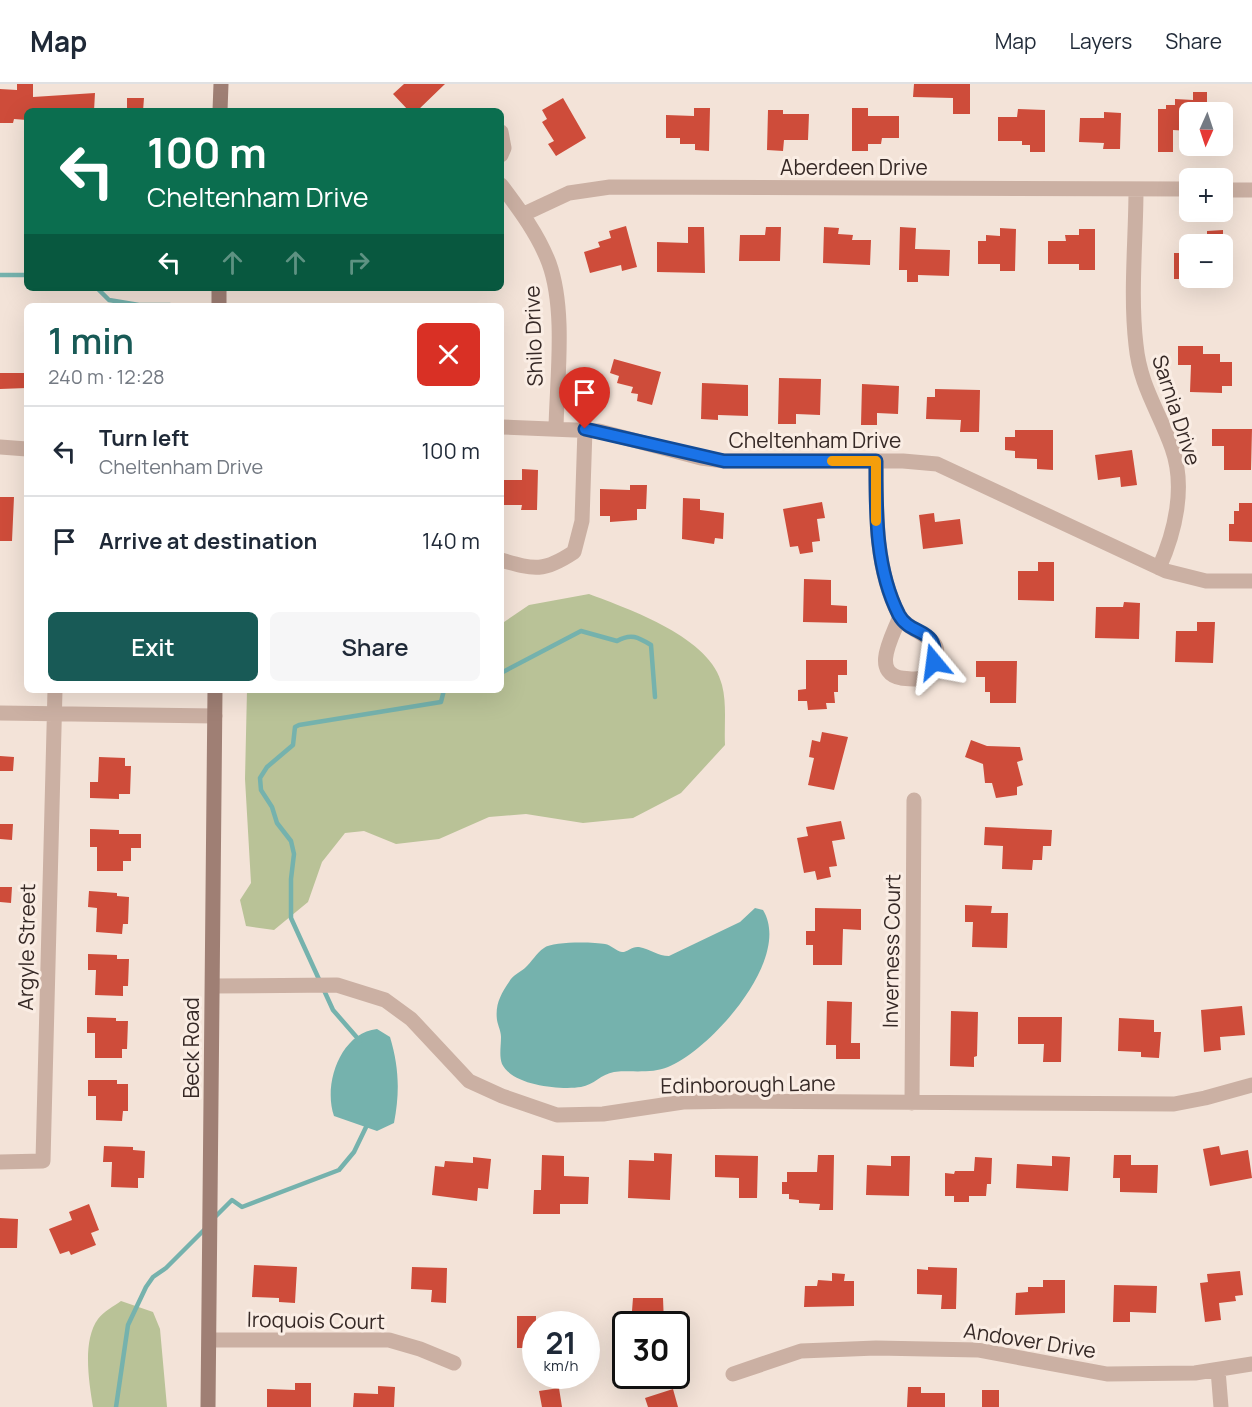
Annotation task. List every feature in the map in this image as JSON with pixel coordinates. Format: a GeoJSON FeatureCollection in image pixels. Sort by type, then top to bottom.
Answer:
{"type":"FeatureCollection","features":[{"type":"Feature","properties":{"kind":"main road"},"geometry":{"type":"LineString","coordinates":[[220,84],[220,108]]}},
{"type":"Feature","properties":{"kind":"main road","name":"Beck Road"},"geometry":{"type":"LineString","coordinates":[[208,1407],[215,693]]}},
{"type":"Feature","properties":{"kind":"street","name":"Aberdeen Drive"},"geometry":{"type":"LineString","coordinates":[[524,214],[569,193],[610,187],[1179,189]]}},
{"type":"Feature","properties":{"kind":"street","name":"Shilo Drive"},"geometry":{"type":"LineString","coordinates":[[504,189],[524,214],[549,262],[557,296],[556,428]]}},
{"type":"Feature","properties":{"kind":"street","name":"Sarnia Drive"},"geometry":{"type":"LineString","coordinates":[[1137,189],[1136,346],[1147,393],[1172,447],[1178,480],[1172,533],[1159,568]]}},
{"type":"Feature","properties":{"kind":"street"},"geometry":{"type":"LineString","coordinates":[[1233,190],[1252,190]]}},
{"type":"Feature","properties":{"kind":"street","name":"Cheltenham Drive"},"geometry":{"type":"LineString","coordinates":[[504,427],[585,429],[724,461],[876,461],[937,464],[1185,578],[1206,581],[1252,581]]}},
{"type":"Feature","properties":{"kind":"street"},"geometry":{"type":"LineString","coordinates":[[504,561],[527,568],[552,566],[574,552],[582,521],[585,429]]}},
{"type":"Feature","properties":{"kind":"street"},"geometry":{"type":"LineString","coordinates":[[0,447],[24,449]]}},
{"type":"Feature","properties":{"kind":"street"},"geometry":{"type":"LineString","coordinates":[[876,461],[879,548],[900,616]]}},
{"type":"Feature","properties":{"kind":"street","name":"Argyle Street"},"geometry":{"type":"LineString","coordinates":[[0,1162],[43,1161],[55,693]]}},
{"type":"Feature","properties":{"kind":"street"},"geometry":{"type":"LineString","coordinates":[[0,713],[215,716]]}},
{"type":"Feature","properties":{"kind":"street","name":"Inverness Court"},"geometry":{"type":"LineString","coordinates":[[912,1103],[915,800]]}},
{"type":"Feature","properties":{"kind":"street","name":"Edinborough Lane"},"geometry":{"type":"LineString","coordinates":[[213,986],[337,985],[385,1000],[411,1019],[469,1081],[502,1096],[557,1114],[603,1114],[683,1102],[1174,1104],[1252,1085]]}},
{"type":"Feature","properties":{"kind":"street","name":"Iroquois Court"},"geometry":{"type":"LineString","coordinates":[[210,1340],[389,1340],[420,1348],[454,1363]]}},
{"type":"Feature","properties":{"kind":"street","name":"Andover Drive"},"geometry":{"type":"LineString","coordinates":[[733,1374],[801,1351],[876,1348],[978,1350],[1107,1374],[1218,1370],[1252,1364]]}},
{"type":"Feature","properties":{"kind":"street"},"geometry":{"type":"LineString","coordinates":[[1218,1370],[1221,1407]]}},
{"type":"Feature","properties":{"kind":"green space"},"geometry":{"type":"Polygon","coordinates":[[[589,594],[646,617],[686,640],[703,653],[715,668],[722,685],[725,707],[725,745],[681,793],[633,818],[583,823],[526,814],[489,817],[439,839],[396,844],[364,831],[345,833],[322,862],[308,902],[274,930],[246,926],[240,900],[251,883],[245,779],[247,693],[504,693],[504,622],[529,605],[589,594]]]}},
{"type":"Feature","properties":{"kind":"green space"},"geometry":{"type":"Polygon","coordinates":[[[121,1301],[153,1312],[160,1329],[167,1407],[93,1407],[88,1362],[90,1339],[100,1316],[121,1301]]]}},
{"type":"Feature","properties":{"kind":"water"},"geometry":{"type":"Polygon","coordinates":[[[755,908],[763,910],[769,930],[767,953],[757,977],[724,1023],[705,1042],[685,1057],[662,1069],[614,1072],[586,1086],[572,1088],[550,1087],[527,1082],[516,1077],[502,1064],[501,1035],[497,1020],[499,1000],[512,978],[544,948],[564,943],[592,943],[607,945],[622,952],[639,947],[669,956],[740,922],[755,908]]]}},
{"type":"Feature","properties":{"kind":"water"},"geometry":{"type":"Polygon","coordinates":[[[377,1029],[390,1037],[397,1069],[398,1090],[394,1123],[377,1131],[334,1116],[331,1090],[337,1062],[344,1050],[364,1033],[377,1029]]]}},
{"type":"Feature","properties":{"kind":"building"},"geometry":{"type":"Polygon","coordinates":[[[17,84],[33,84],[33,97],[95,93],[94,108],[24,108],[24,120],[14,119],[13,123],[0,123],[0,89],[17,90],[17,84]]]}},
{"type":"Feature","properties":{"kind":"building"},"geometry":{"type":"Polygon","coordinates":[[[404,84],[445,84],[420,108],[406,108],[393,94],[404,84]]]}},
{"type":"Feature","properties":{"kind":"building"},"geometry":{"type":"Polygon","coordinates":[[[914,84],[970,84],[970,114],[953,114],[953,98],[913,97],[914,84]]]}},
{"type":"Feature","properties":{"kind":"building"},"geometry":{"type":"Polygon","coordinates":[[[1193,92],[1207,92],[1207,102],[1179,102],[1179,130],[1173,130],[1173,152],[1158,152],[1158,109],[1166,109],[1166,105],[1175,105],[1175,99],[1193,100],[1193,92]]]}},
{"type":"Feature","properties":{"kind":"building"},"geometry":{"type":"Polygon","coordinates":[[[127,98],[144,98],[143,108],[127,108],[127,98]]]}},
{"type":"Feature","properties":{"kind":"building"},"geometry":{"type":"Polygon","coordinates":[[[563,98],[586,138],[556,156],[548,144],[554,141],[542,122],[547,119],[542,110],[563,98]]]}},
{"type":"Feature","properties":{"kind":"building"},"geometry":{"type":"Polygon","coordinates":[[[694,108],[710,108],[709,151],[695,150],[695,144],[680,144],[680,138],[666,138],[666,115],[694,116],[694,108]]]}},
{"type":"Feature","properties":{"kind":"building"},"geometry":{"type":"Polygon","coordinates":[[[852,108],[868,108],[868,116],[899,116],[899,138],[882,138],[881,144],[868,144],[868,151],[852,151],[852,108]]]}},
{"type":"Feature","properties":{"kind":"building"},"geometry":{"type":"Polygon","coordinates":[[[1018,109],[1045,110],[1045,152],[1030,152],[1030,145],[1022,145],[1022,141],[998,141],[998,117],[1017,117],[1018,109]]]}},
{"type":"Feature","properties":{"kind":"building"},"geometry":{"type":"Polygon","coordinates":[[[768,110],[783,110],[783,114],[809,114],[808,140],[784,140],[783,151],[767,150],[768,110]]]}},
{"type":"Feature","properties":{"kind":"building"},"geometry":{"type":"Polygon","coordinates":[[[1104,112],[1121,113],[1120,149],[1103,149],[1104,143],[1079,142],[1080,118],[1104,118],[1104,112]]]}},
{"type":"Feature","properties":{"kind":"building"},"geometry":{"type":"Polygon","coordinates":[[[626,226],[637,267],[622,271],[621,265],[590,273],[584,252],[600,247],[598,242],[611,238],[609,231],[626,226]]]}},
{"type":"Feature","properties":{"kind":"building"},"geometry":{"type":"Polygon","coordinates":[[[688,227],[704,227],[705,273],[657,272],[657,242],[688,243],[688,227]]]}},
{"type":"Feature","properties":{"kind":"building"},"geometry":{"type":"Polygon","coordinates":[[[766,227],[781,227],[780,261],[739,261],[740,235],[765,235],[766,227]]]}},
{"type":"Feature","properties":{"kind":"building"},"geometry":{"type":"Polygon","coordinates":[[[824,227],[839,228],[838,234],[853,235],[852,240],[871,240],[870,265],[823,263],[824,227]]]}},
{"type":"Feature","properties":{"kind":"building"},"geometry":{"type":"Polygon","coordinates":[[[900,227],[916,228],[915,249],[950,250],[949,276],[918,275],[918,282],[907,282],[907,270],[899,270],[900,227]]]}},
{"type":"Feature","properties":{"kind":"building"},"geometry":{"type":"Polygon","coordinates":[[[1000,228],[1016,229],[1015,271],[1000,271],[1000,264],[978,264],[978,241],[986,241],[986,235],[1000,236],[1000,228]]]}},
{"type":"Feature","properties":{"kind":"building"},"geometry":{"type":"Polygon","coordinates":[[[1079,229],[1095,229],[1095,270],[1079,270],[1079,264],[1048,264],[1048,241],[1066,241],[1065,235],[1079,235],[1079,229]]]}},
{"type":"Feature","properties":{"kind":"building"},"geometry":{"type":"Polygon","coordinates":[[[1223,230],[1223,234],[1207,234],[1207,231],[1223,230]]]}},
{"type":"Feature","properties":{"kind":"building"},"geometry":{"type":"Polygon","coordinates":[[[1174,253],[1179,253],[1179,279],[1174,279],[1174,253]]]}},
{"type":"Feature","properties":{"kind":"building"},"geometry":{"type":"Polygon","coordinates":[[[1178,346],[1203,346],[1203,354],[1220,354],[1220,362],[1232,362],[1232,386],[1222,386],[1222,393],[1190,392],[1191,365],[1178,365],[1178,346]]]}},
{"type":"Feature","properties":{"kind":"building"},"geometry":{"type":"Polygon","coordinates":[[[614,359],[661,372],[652,405],[637,401],[638,394],[631,393],[633,387],[617,383],[619,376],[610,373],[614,359]]]}},
{"type":"Feature","properties":{"kind":"building"},"geometry":{"type":"Polygon","coordinates":[[[0,373],[24,373],[24,388],[0,389],[0,373]]]}},
{"type":"Feature","properties":{"kind":"building"},"geometry":{"type":"Polygon","coordinates":[[[779,378],[821,379],[820,415],[796,414],[796,424],[778,424],[779,378]]]}},
{"type":"Feature","properties":{"kind":"building"},"geometry":{"type":"Polygon","coordinates":[[[702,383],[748,385],[748,416],[718,415],[718,420],[701,419],[702,383]]]}},
{"type":"Feature","properties":{"kind":"building"},"geometry":{"type":"Polygon","coordinates":[[[862,384],[899,386],[898,414],[877,413],[877,425],[861,425],[862,384]]]}},
{"type":"Feature","properties":{"kind":"building"},"geometry":{"type":"Polygon","coordinates":[[[935,389],[980,390],[979,432],[960,432],[961,420],[926,419],[927,397],[935,397],[935,389]]]}},
{"type":"Feature","properties":{"kind":"building"},"geometry":{"type":"Polygon","coordinates":[[[1212,429],[1252,429],[1251,470],[1224,470],[1224,446],[1212,446],[1212,429]]]}},
{"type":"Feature","properties":{"kind":"building"},"geometry":{"type":"Polygon","coordinates":[[[1015,430],[1053,430],[1053,470],[1037,469],[1037,459],[1015,458],[1015,451],[1005,450],[1005,437],[1015,437],[1015,430]]]}},
{"type":"Feature","properties":{"kind":"building"},"geometry":{"type":"Polygon","coordinates":[[[1132,450],[1137,485],[1121,487],[1120,477],[1098,480],[1095,455],[1132,450]]]}},
{"type":"Feature","properties":{"kind":"building"},"geometry":{"type":"Polygon","coordinates":[[[522,469],[538,470],[537,510],[521,510],[522,505],[504,505],[504,480],[522,480],[522,469]]]}},
{"type":"Feature","properties":{"kind":"building"},"geometry":{"type":"Polygon","coordinates":[[[630,485],[647,485],[646,509],[637,509],[637,520],[610,522],[610,516],[600,516],[600,489],[630,490],[630,485]]]}},
{"type":"Feature","properties":{"kind":"building"},"geometry":{"type":"Polygon","coordinates":[[[0,497],[14,497],[12,541],[0,541],[0,497]]]}},
{"type":"Feature","properties":{"kind":"building"},"geometry":{"type":"Polygon","coordinates":[[[683,498],[700,499],[700,510],[724,513],[723,539],[715,538],[714,544],[682,539],[683,498]]]}},
{"type":"Feature","properties":{"kind":"building"},"geometry":{"type":"Polygon","coordinates":[[[822,502],[825,518],[817,519],[820,541],[812,542],[813,552],[800,554],[798,546],[790,547],[783,509],[822,502]]]}},
{"type":"Feature","properties":{"kind":"building"},"geometry":{"type":"Polygon","coordinates":[[[1239,503],[1252,503],[1252,542],[1229,541],[1229,524],[1234,524],[1234,511],[1239,511],[1239,503]]]}},
{"type":"Feature","properties":{"kind":"building"},"geometry":{"type":"Polygon","coordinates":[[[934,513],[935,522],[960,519],[963,544],[923,549],[919,515],[934,513]]]}},
{"type":"Feature","properties":{"kind":"building"},"geometry":{"type":"Polygon","coordinates":[[[1038,562],[1054,562],[1054,601],[1018,600],[1018,571],[1038,571],[1038,562]]]}},
{"type":"Feature","properties":{"kind":"building"},"geometry":{"type":"Polygon","coordinates":[[[804,579],[831,580],[831,605],[847,606],[847,623],[803,622],[804,579]]]}},
{"type":"Feature","properties":{"kind":"building"},"geometry":{"type":"Polygon","coordinates":[[[1124,602],[1140,603],[1139,639],[1095,638],[1096,607],[1123,607],[1124,602]]]}},
{"type":"Feature","properties":{"kind":"building"},"geometry":{"type":"Polygon","coordinates":[[[1197,622],[1215,622],[1213,663],[1175,662],[1176,631],[1197,631],[1197,622]]]}},
{"type":"Feature","properties":{"kind":"building"},"geometry":{"type":"Polygon","coordinates":[[[806,660],[847,660],[847,675],[838,675],[838,692],[834,692],[835,703],[826,703],[827,709],[808,710],[807,701],[798,701],[798,690],[806,689],[806,660]]]}},
{"type":"Feature","properties":{"kind":"building"},"geometry":{"type":"Polygon","coordinates":[[[976,661],[1017,661],[1016,703],[990,703],[990,692],[985,692],[985,677],[976,677],[976,661]]]}},
{"type":"Feature","properties":{"kind":"building"},"geometry":{"type":"Polygon","coordinates":[[[822,732],[848,737],[834,790],[808,785],[814,758],[809,757],[812,740],[820,742],[822,732]]]}},
{"type":"Feature","properties":{"kind":"building"},"geometry":{"type":"Polygon","coordinates":[[[971,740],[987,746],[1020,747],[1023,760],[1017,762],[1023,785],[1017,787],[1017,795],[996,798],[992,783],[985,783],[983,764],[965,757],[971,740]]]}},
{"type":"Feature","properties":{"kind":"building"},"geometry":{"type":"Polygon","coordinates":[[[0,756],[14,757],[13,771],[0,771],[0,756]]]}},
{"type":"Feature","properties":{"kind":"building"},"geometry":{"type":"Polygon","coordinates":[[[99,757],[125,758],[125,766],[131,766],[130,794],[119,794],[119,799],[90,798],[90,782],[98,782],[99,757]]]}},
{"type":"Feature","properties":{"kind":"building"},"geometry":{"type":"Polygon","coordinates":[[[841,821],[845,839],[832,841],[837,866],[829,867],[831,877],[817,880],[815,871],[804,873],[797,838],[808,836],[806,827],[841,821]]]}},
{"type":"Feature","properties":{"kind":"building"},"geometry":{"type":"Polygon","coordinates":[[[0,824],[13,824],[12,840],[0,839],[0,824]]]}},
{"type":"Feature","properties":{"kind":"building"},"geometry":{"type":"Polygon","coordinates":[[[985,827],[1052,830],[1051,846],[1043,846],[1042,860],[1033,860],[1032,870],[1002,869],[1003,846],[984,845],[985,827]]]}},
{"type":"Feature","properties":{"kind":"building"},"geometry":{"type":"Polygon","coordinates":[[[90,829],[119,830],[119,834],[141,834],[141,848],[131,848],[131,861],[123,861],[123,871],[97,871],[97,847],[90,847],[90,829]]]}},
{"type":"Feature","properties":{"kind":"building"},"geometry":{"type":"Polygon","coordinates":[[[0,887],[12,887],[11,903],[0,902],[0,887]]]}},
{"type":"Feature","properties":{"kind":"building"},"geometry":{"type":"Polygon","coordinates":[[[89,891],[117,893],[117,896],[129,897],[128,924],[123,924],[122,934],[96,932],[97,908],[88,907],[89,891]]]}},
{"type":"Feature","properties":{"kind":"building"},"geometry":{"type":"Polygon","coordinates":[[[965,905],[992,906],[991,913],[1008,913],[1007,948],[972,947],[973,922],[965,922],[965,905]]]}},
{"type":"Feature","properties":{"kind":"building"},"geometry":{"type":"Polygon","coordinates":[[[815,908],[861,909],[861,930],[843,929],[842,965],[813,965],[813,945],[806,945],[806,931],[815,931],[815,908]]]}},
{"type":"Feature","properties":{"kind":"building"},"geometry":{"type":"Polygon","coordinates":[[[88,954],[117,955],[117,959],[129,959],[128,986],[123,986],[123,996],[95,995],[96,970],[88,970],[88,954]]]}},
{"type":"Feature","properties":{"kind":"building"},"geometry":{"type":"Polygon","coordinates":[[[827,1001],[852,1002],[851,1043],[860,1043],[860,1059],[836,1059],[836,1045],[826,1045],[827,1001]]]}},
{"type":"Feature","properties":{"kind":"building"},"geometry":{"type":"Polygon","coordinates":[[[1242,1006],[1245,1035],[1220,1037],[1221,1050],[1204,1052],[1201,1010],[1242,1006]]]}},
{"type":"Feature","properties":{"kind":"building"},"geometry":{"type":"Polygon","coordinates":[[[951,1011],[978,1012],[977,1056],[974,1057],[974,1067],[950,1066],[951,1011]]]}},
{"type":"Feature","properties":{"kind":"building"},"geometry":{"type":"Polygon","coordinates":[[[87,1017],[116,1018],[116,1021],[128,1021],[127,1049],[122,1049],[122,1058],[95,1058],[95,1033],[87,1033],[87,1017]]]}},
{"type":"Feature","properties":{"kind":"building"},"geometry":{"type":"Polygon","coordinates":[[[1018,1017],[1062,1017],[1061,1062],[1043,1062],[1044,1044],[1018,1044],[1018,1017]]]}},
{"type":"Feature","properties":{"kind":"building"},"geometry":{"type":"Polygon","coordinates":[[[1119,1018],[1154,1020],[1154,1032],[1161,1032],[1159,1058],[1141,1057],[1141,1052],[1118,1051],[1119,1018]]]}},
{"type":"Feature","properties":{"kind":"building"},"geometry":{"type":"Polygon","coordinates":[[[88,1080],[117,1080],[117,1084],[128,1084],[128,1111],[123,1111],[122,1121],[96,1120],[96,1096],[88,1096],[88,1080]]]}},
{"type":"Feature","properties":{"kind":"building"},"geometry":{"type":"Polygon","coordinates":[[[104,1146],[133,1147],[133,1150],[145,1151],[144,1178],[138,1178],[138,1188],[111,1187],[112,1162],[103,1162],[104,1146]]]}},
{"type":"Feature","properties":{"kind":"building"},"geometry":{"type":"Polygon","coordinates":[[[1219,1146],[1221,1155],[1248,1150],[1252,1178],[1210,1186],[1203,1149],[1219,1146]]]}},
{"type":"Feature","properties":{"kind":"building"},"geometry":{"type":"Polygon","coordinates":[[[654,1153],[672,1154],[670,1200],[628,1198],[629,1160],[654,1161],[654,1153]]]}},
{"type":"Feature","properties":{"kind":"building"},"geometry":{"type":"Polygon","coordinates":[[[542,1155],[564,1156],[564,1176],[589,1177],[588,1204],[560,1204],[560,1214],[533,1214],[534,1190],[541,1190],[542,1155]]]}},
{"type":"Feature","properties":{"kind":"building"},"geometry":{"type":"Polygon","coordinates":[[[715,1155],[758,1156],[757,1198],[739,1198],[739,1178],[715,1177],[715,1155]]]}},
{"type":"Feature","properties":{"kind":"building"},"geometry":{"type":"Polygon","coordinates":[[[818,1155],[834,1155],[833,1210],[819,1210],[820,1204],[799,1203],[799,1200],[789,1199],[789,1194],[782,1194],[782,1182],[787,1182],[787,1172],[817,1172],[818,1155]]]}},
{"type":"Feature","properties":{"kind":"building"},"geometry":{"type":"Polygon","coordinates":[[[1114,1155],[1131,1155],[1131,1165],[1158,1165],[1157,1193],[1120,1192],[1120,1178],[1113,1178],[1114,1155]]]}},
{"type":"Feature","properties":{"kind":"building"},"geometry":{"type":"Polygon","coordinates":[[[891,1156],[910,1156],[909,1196],[866,1195],[867,1165],[891,1166],[891,1156]]]}},
{"type":"Feature","properties":{"kind":"building"},"geometry":{"type":"Polygon","coordinates":[[[1052,1156],[1070,1157],[1068,1191],[1016,1188],[1017,1164],[1052,1166],[1052,1156]]]}},
{"type":"Feature","properties":{"kind":"building"},"geometry":{"type":"Polygon","coordinates":[[[473,1157],[491,1159],[488,1189],[478,1188],[477,1201],[432,1195],[435,1166],[444,1167],[445,1161],[473,1163],[473,1157]]]}},
{"type":"Feature","properties":{"kind":"building"},"geometry":{"type":"Polygon","coordinates":[[[975,1157],[992,1158],[991,1184],[987,1184],[986,1196],[969,1196],[969,1202],[954,1202],[954,1196],[945,1196],[945,1173],[974,1171],[975,1157]]]}},
{"type":"Feature","properties":{"kind":"building"},"geometry":{"type":"Polygon","coordinates":[[[89,1204],[99,1230],[91,1233],[96,1245],[71,1255],[69,1251],[60,1254],[49,1229],[72,1220],[69,1212],[89,1204]]]}},
{"type":"Feature","properties":{"kind":"building"},"geometry":{"type":"Polygon","coordinates":[[[0,1218],[18,1219],[17,1248],[0,1248],[0,1218]]]}},
{"type":"Feature","properties":{"kind":"building"},"geometry":{"type":"Polygon","coordinates":[[[254,1265],[297,1267],[295,1303],[279,1302],[279,1298],[252,1297],[254,1265]]]}},
{"type":"Feature","properties":{"kind":"building"},"geometry":{"type":"Polygon","coordinates":[[[412,1267],[447,1268],[446,1303],[431,1302],[432,1290],[411,1289],[412,1267]]]}},
{"type":"Feature","properties":{"kind":"building"},"geometry":{"type":"Polygon","coordinates":[[[928,1267],[957,1268],[956,1309],[941,1309],[942,1295],[917,1294],[917,1269],[928,1270],[928,1267]]]}},
{"type":"Feature","properties":{"kind":"building"},"geometry":{"type":"Polygon","coordinates":[[[1240,1271],[1243,1295],[1235,1296],[1236,1301],[1219,1303],[1221,1320],[1205,1322],[1200,1283],[1208,1282],[1207,1274],[1240,1271]]]}},
{"type":"Feature","properties":{"kind":"building"},"geometry":{"type":"Polygon","coordinates":[[[832,1273],[845,1274],[844,1281],[854,1281],[854,1306],[804,1307],[805,1286],[817,1286],[818,1280],[832,1281],[832,1273]]]}},
{"type":"Feature","properties":{"kind":"building"},"geometry":{"type":"Polygon","coordinates":[[[1043,1280],[1065,1280],[1065,1313],[1015,1315],[1016,1293],[1028,1292],[1028,1287],[1043,1287],[1043,1280]]]}},
{"type":"Feature","properties":{"kind":"building"},"geometry":{"type":"Polygon","coordinates":[[[1114,1285],[1157,1286],[1156,1313],[1130,1312],[1130,1322],[1113,1322],[1114,1285]]]}},
{"type":"Feature","properties":{"kind":"building"},"geometry":{"type":"Polygon","coordinates":[[[633,1298],[663,1298],[664,1311],[632,1311],[633,1298]]]}},
{"type":"Feature","properties":{"kind":"building"},"geometry":{"type":"Polygon","coordinates":[[[517,1316],[522,1316],[522,1348],[517,1348],[517,1316]]]}},
{"type":"Feature","properties":{"kind":"building"},"geometry":{"type":"Polygon","coordinates":[[[295,1383],[311,1383],[311,1407],[267,1407],[267,1389],[295,1390],[295,1383]]]}},
{"type":"Feature","properties":{"kind":"building"},"geometry":{"type":"Polygon","coordinates":[[[378,1386],[395,1387],[394,1407],[353,1407],[354,1393],[378,1394],[378,1386]]]}},
{"type":"Feature","properties":{"kind":"building"},"geometry":{"type":"Polygon","coordinates":[[[908,1387],[921,1387],[921,1393],[945,1393],[945,1407],[907,1407],[908,1387]]]}},
{"type":"Feature","properties":{"kind":"building"},"geometry":{"type":"Polygon","coordinates":[[[559,1389],[562,1407],[542,1407],[539,1391],[559,1389]]]}},
{"type":"Feature","properties":{"kind":"building"},"geometry":{"type":"Polygon","coordinates":[[[673,1389],[678,1407],[648,1407],[645,1398],[673,1389]]]}},
{"type":"Feature","properties":{"kind":"building"},"geometry":{"type":"Polygon","coordinates":[[[982,1390],[999,1390],[999,1407],[982,1407],[982,1390]]]}},
{"type":"Feature","properties":{"kind":"waterway"},"geometry":{"type":"LineString","coordinates":[[0,275],[24,275]]}},
{"type":"Feature","properties":{"kind":"waterway"},"geometry":{"type":"LineString","coordinates":[[100,291],[109,300],[127,303]]}},
{"type":"Feature","properties":{"kind":"waterway"},"geometry":{"type":"LineString","coordinates":[[504,671],[581,631],[617,641],[626,637],[634,637],[651,645],[655,697]]}},
{"type":"Feature","properties":{"kind":"waterway"},"geometry":{"type":"LineString","coordinates":[[360,1041],[333,1010],[291,918],[291,879],[294,854],[291,841],[277,823],[272,807],[261,790],[260,778],[267,767],[293,745],[295,727],[299,725],[441,702],[443,693]]}},
{"type":"Feature","properties":{"kind":"waterway"},"geometry":{"type":"LineString","coordinates":[[214,1218],[232,1200],[242,1207],[339,1170],[354,1152],[368,1123]]}},
{"type":"Feature","properties":{"kind":"waterway"},"geometry":{"type":"LineString","coordinates":[[116,1407],[128,1325],[146,1287],[153,1277],[166,1268],[207,1227]]}},
{"type":"Feature","properties":{"kind":"slow traffic"},"geometry":{"type":"LineString","coordinates":[[832,461],[876,461],[876,521]]}},
{"type":"Feature","properties":{"kind":"route"},"geometry":{"type":"LineString","coordinates":[[585,429],[615,434],[701,458],[724,461],[876,461],[876,517],[882,563],[900,616],[913,628],[930,637],[935,645],[934,662]]}}]}
